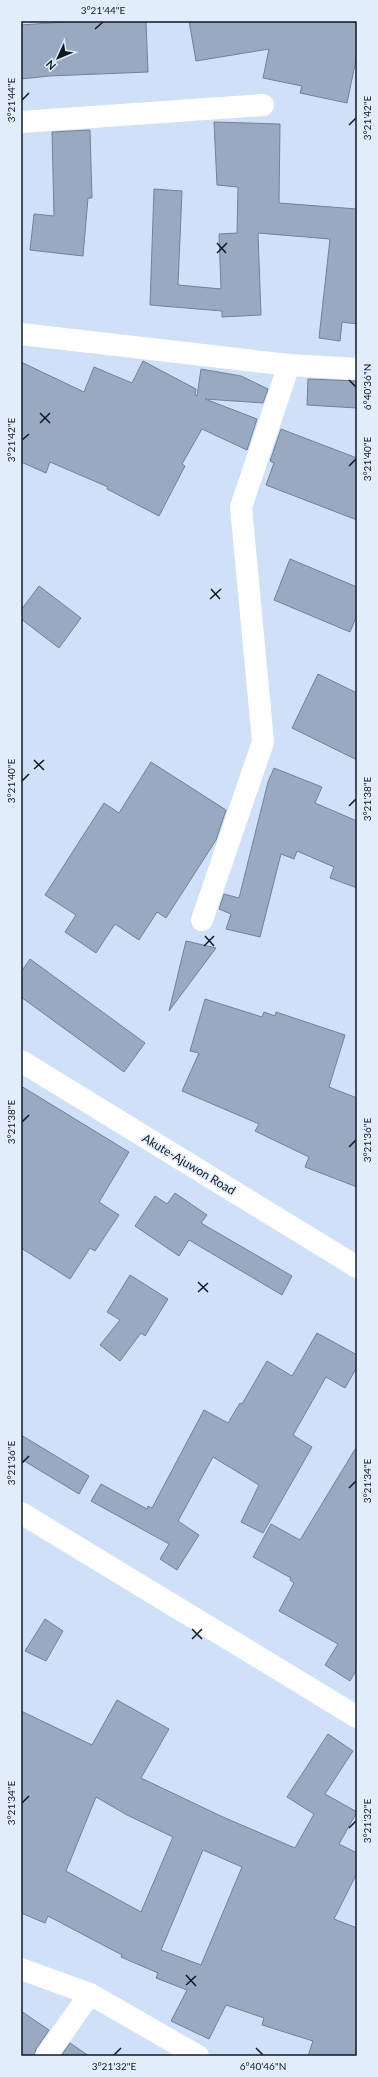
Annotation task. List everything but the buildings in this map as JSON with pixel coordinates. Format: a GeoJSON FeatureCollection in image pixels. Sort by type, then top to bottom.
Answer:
{"type":"FeatureCollection","features":[{"type":"Feature","properties":{"kind":"street"},"geometry":{"type":"LineString","coordinates":[[21,122],[263,105]]}},
{"type":"Feature","properties":{"kind":"street"},"geometry":{"type":"LineString","coordinates":[[21,334],[289,365],[357,369]]}},
{"type":"Feature","properties":{"kind":"street"},"geometry":{"type":"LineString","coordinates":[[202,920],[263,742],[241,507],[289,365]]}},
{"type":"Feature","properties":{"kind":"street","name":"Akute-Ajuwon Road"},"geometry":{"type":"LineString","coordinates":[[21,1061],[357,1267]]}},
{"type":"Feature","properties":{"kind":"street"},"geometry":{"type":"LineString","coordinates":[[21,1513],[357,1717]]}},
{"type":"Feature","properties":{"kind":"street"},"geometry":{"type":"LineString","coordinates":[[21,1969],[90,1994],[198,2056]]}},
{"type":"Feature","properties":{"kind":"street"},"geometry":{"type":"LineString","coordinates":[[46,2056],[90,1994]]}}]}
